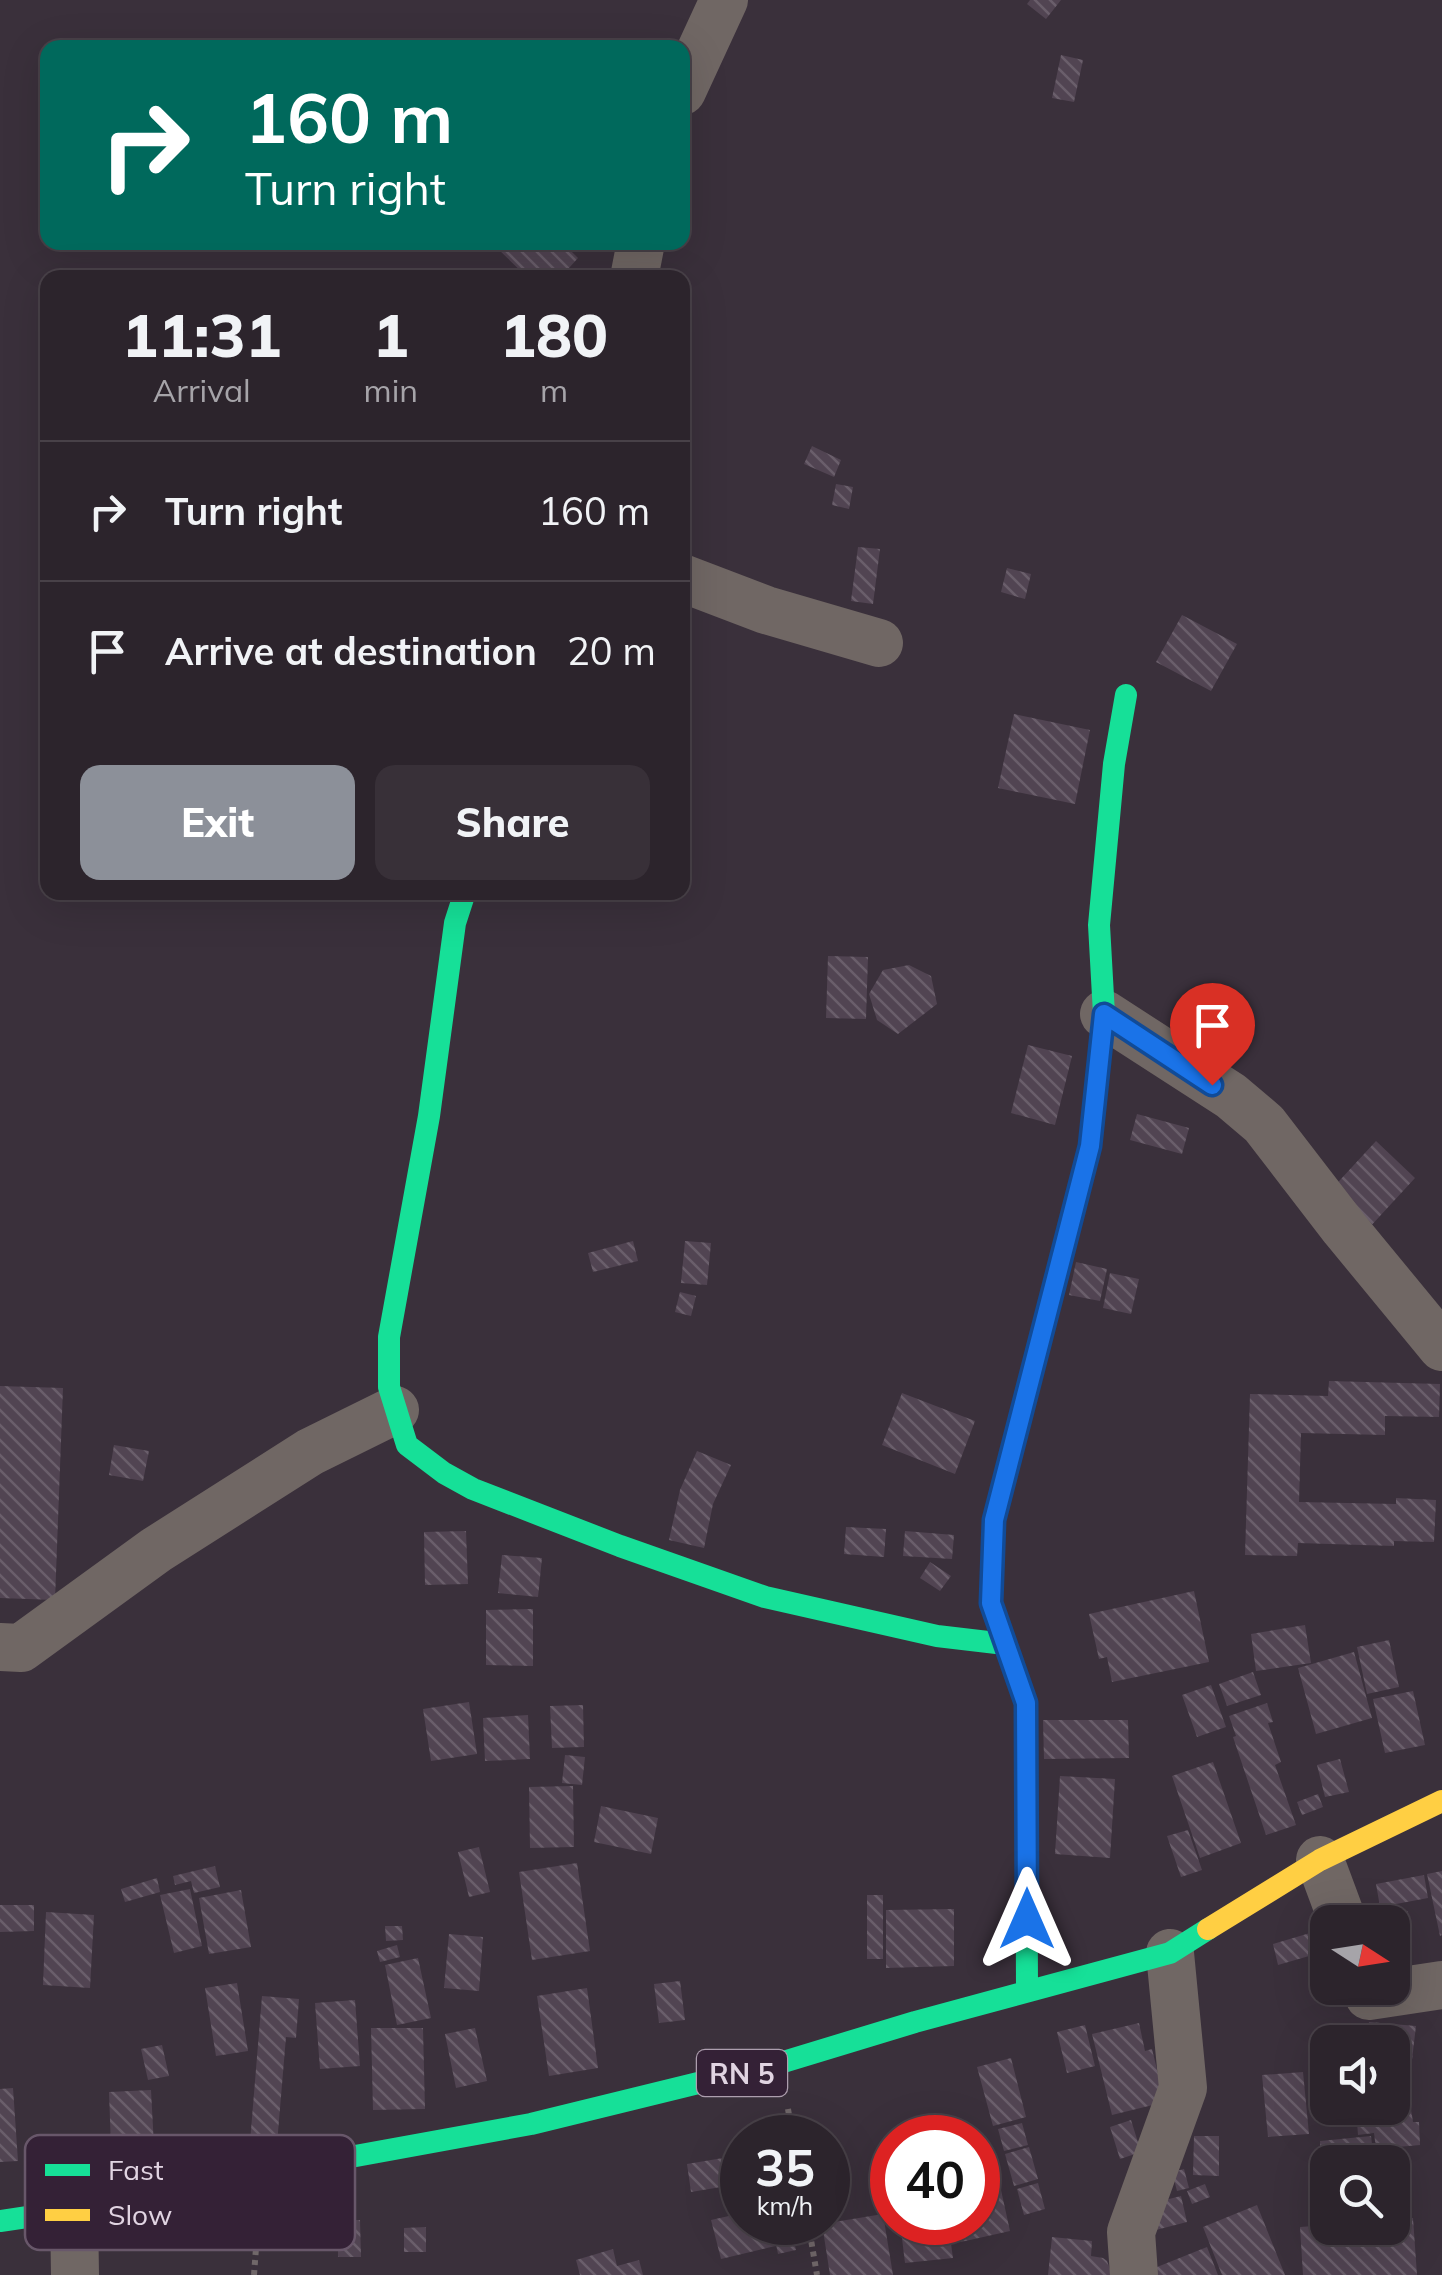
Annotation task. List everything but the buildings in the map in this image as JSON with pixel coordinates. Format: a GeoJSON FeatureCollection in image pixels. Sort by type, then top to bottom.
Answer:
{"type":"FeatureCollection","features":[{"type":"Feature","properties":{"kind":"street"},"geometry":{"type":"LineString","coordinates":[[690,74],[724,0]]}},
{"type":"Feature","properties":{"kind":"street"},"geometry":{"type":"LineString","coordinates":[[690,581],[766,610],[879,643]]}},
{"type":"Feature","properties":{"kind":"street"},"geometry":{"type":"LineString","coordinates":[[1027,1992],[1026,1703],[991,1603],[994,1520],[1090,1146],[1104,1014],[1099,925],[1114,764],[1126,694]]}},
{"type":"Feature","properties":{"kind":"street"},"geometry":{"type":"LineString","coordinates":[[462,900],[454,923],[429,1116],[388,1337],[389,1387],[407,1445],[473,1489],[765,1598],[937,1636],[1005,1644]]}},
{"type":"Feature","properties":{"kind":"street"},"geometry":{"type":"LineString","coordinates":[[1104,1014],[1232,1096],[1264,1124],[1442,1347]]}},
{"type":"Feature","properties":{"kind":"street"},"geometry":{"type":"LineString","coordinates":[[0,1647],[20,1648],[156,1550],[310,1452],[395,1410]]}},
{"type":"Feature","properties":{"kind":"street","name":"RN 5"},"geometry":{"type":"LineString","coordinates":[[355,2156],[531,2124],[780,2064],[915,2022],[1170,1953],[1320,1860],[1442,1801]]}},
{"type":"Feature","properties":{"kind":"street"},"geometry":{"type":"LineString","coordinates":[[1320,1860],[1337,1905]]}},
{"type":"Feature","properties":{"kind":"street"},"geometry":{"type":"LineString","coordinates":[[1134,2275],[1131,2232],[1183,2088],[1170,1953]]}},
{"type":"Feature","properties":{"kind":"street"},"geometry":{"type":"LineString","coordinates":[[1410,1990],[1442,1986]]}},
{"type":"Feature","properties":{"kind":"street","name":"RN 5"},"geometry":{"type":"LineString","coordinates":[[0,2222],[25,2218]]}},
{"type":"Feature","properties":{"kind":"street"},"geometry":{"type":"LineString","coordinates":[[75,2250],[75,2275]]}},
{"type":"Feature","properties":{"kind":"path"},"geometry":{"type":"LineString","coordinates":[[812,2245],[817,2275]]}},
{"type":"Feature","properties":{"kind":"traffic: fast"},"geometry":{"type":"LineString","coordinates":[[1027,1991],[1026,1703],[991,1603],[994,1520],[1090,1145],[1104,1014],[1099,925],[1114,764],[1126,695]]}},
{"type":"Feature","properties":{"kind":"traffic: fast"},"geometry":{"type":"LineString","coordinates":[[462,900],[455,923],[429,1116],[389,1337],[389,1387],[407,1445],[473,1489],[765,1597],[937,1636],[1005,1644]]}},
{"type":"Feature","properties":{"kind":"traffic: fast"},"geometry":{"type":"LineString","coordinates":[[355,2156],[531,2124],[780,2063],[1170,1953],[1208,1929]]}},
{"type":"Feature","properties":{"kind":"traffic: fast"},"geometry":{"type":"LineString","coordinates":[[0,2221],[25,2217]]}},
{"type":"Feature","properties":{"kind":"traffic: slow"},"geometry":{"type":"LineString","coordinates":[[1208,1929],[1320,1860],[1442,1801]]}},
{"type":"Feature","properties":{"kind":"route"},"geometry":{"type":"LineString","coordinates":[[1027,1919],[1026,1703],[991,1603],[994,1520],[1090,1146],[1104,1014],[1212,1085]]}}]}
